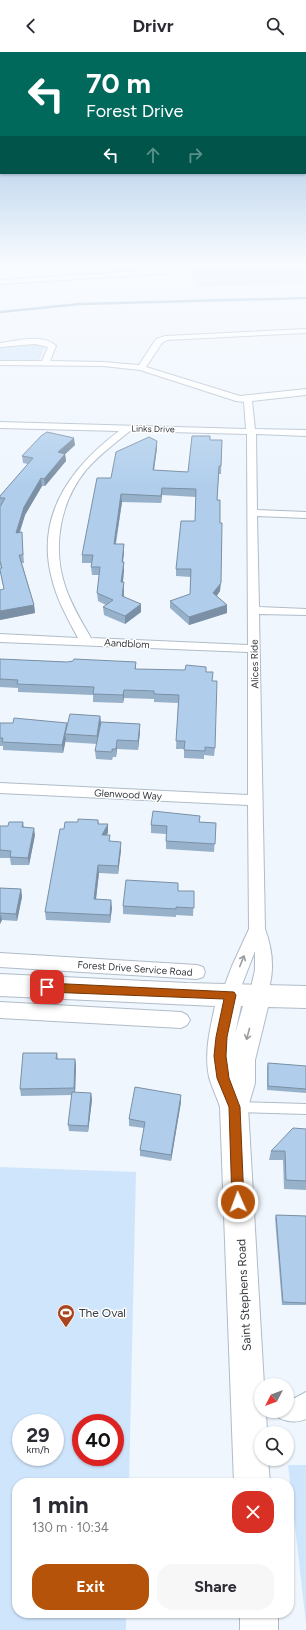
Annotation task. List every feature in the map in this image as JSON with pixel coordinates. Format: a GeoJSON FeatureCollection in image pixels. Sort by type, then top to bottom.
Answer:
{"type":"FeatureCollection","features":[{"type":"Feature","properties":{"kind":"street"},"geometry":{"type":"LineString","coordinates":[[141,368],[159,341],[165,339]]}},
{"type":"Feature","properties":{"kind":"street"},"geometry":{"type":"LineString","coordinates":[[0,345],[35,342],[49,343],[52,346],[45,363]]}},
{"type":"Feature","properties":{"kind":"street"},"geometry":{"type":"LineString","coordinates":[[0,363],[103,364],[141,368],[229,397],[248,400],[306,392]]}},
{"type":"Feature","properties":{"kind":"street","name":"Alices Ride"},"geometry":{"type":"LineString","coordinates":[[248,400],[251,431],[257,929],[262,944],[265,967],[258,996]]}},
{"type":"Feature","properties":{"kind":"street","name":"Links Drive"},"geometry":{"type":"LineString","coordinates":[[0,425],[306,432]]}},
{"type":"Feature","properties":{"kind":"street"},"geometry":{"type":"LineString","coordinates":[[86,642],[66,604],[57,578],[53,554],[58,513],[79,473],[110,442],[127,428]]}},
{"type":"Feature","properties":{"kind":"street"},"geometry":{"type":"LineString","coordinates":[[252,513],[306,515]]}},
{"type":"Feature","properties":{"kind":"street"},"geometry":{"type":"LineString","coordinates":[[253,610],[306,612]]}},
{"type":"Feature","properties":{"kind":"street","name":"Aandblom"},"geometry":{"type":"LineString","coordinates":[[0,638],[254,649]]}},
{"type":"Feature","properties":{"kind":"street","name":"Glenwood Way"},"geometry":{"type":"LineString","coordinates":[[0,788],[256,800]]}},
{"type":"Feature","properties":{"kind":"street","name":"Alices Ride"},"geometry":{"type":"LineString","coordinates":[[230,995],[247,949],[257,929]]}},
{"type":"Feature","properties":{"kind":"street","name":"Forest Drive Service Road"},"geometry":{"type":"LineString","coordinates":[[0,960],[197,972]]}},
{"type":"Feature","properties":{"kind":"street"},"geometry":{"type":"LineString","coordinates":[[0,985],[306,997]]}},
{"type":"Feature","properties":{"kind":"street","name":"Saint Stephens Road"},"geometry":{"type":"LineString","coordinates":[[230,995],[221,1037],[220,1056],[223,1078],[234,1107],[254,1397]]}},
{"type":"Feature","properties":{"kind":"street","name":"Saint Stephens Road"},"geometry":{"type":"LineString","coordinates":[[234,1107],[242,1083],[242,1060],[258,996]]}},
{"type":"Feature","properties":{"kind":"street"},"geometry":{"type":"LineString","coordinates":[[0,1010],[181,1020]]}},
{"type":"Feature","properties":{"kind":"street","name":"Saint Stephens Road"},"geometry":{"type":"LineString","coordinates":[[252,1478],[255,1418]]}},
{"type":"Feature","properties":{"kind":"street"},"geometry":{"type":"LineString","coordinates":[[258,1618],[259,1630]]}},
{"type":"Feature","properties":{"kind":"lane"},"geometry":{"type":"LineString","coordinates":[[234,1107],[306,1109]]}},
{"type":"Feature","properties":{"kind":"shaded area"},"geometry":{"type":"Polygon","coordinates":[[[34,343],[45,346],[40,359],[34,361],[0,361],[0,345],[34,343]]]}},
{"type":"Feature","properties":{"kind":"shaded area","name":"The Oval"},"geometry":{"type":"Polygon","coordinates":[[[0,1167],[136,1172],[129,1478],[12,1478],[12,1618],[126,1618],[126,1630],[0,1630],[0,1167]]]}},
{"type":"Feature","properties":{"kind":"shaded area"},"geometry":{"type":"Polygon","coordinates":[[[306,1465],[306,1623],[294,1518],[294,1478],[289,1478],[288,1466],[306,1465]]]}},
{"type":"Feature","properties":{"kind":"building"},"geometry":{"type":"Polygon","coordinates":[[[47,432],[74,438],[58,452],[65,454],[44,479],[41,478],[24,507],[16,533],[22,532],[23,555],[19,555],[34,605],[0,611],[0,590],[4,589],[0,570],[0,568],[2,568],[0,561],[0,507],[5,498],[0,498],[0,496],[33,458],[22,456],[41,436],[47,432]]]}},
{"type":"Feature","properties":{"kind":"building"},"geometry":{"type":"Polygon","coordinates":[[[192,436],[210,436],[210,440],[222,440],[217,500],[220,500],[220,523],[222,523],[221,583],[213,593],[227,605],[189,617],[170,601],[190,594],[191,569],[176,569],[181,521],[195,521],[196,489],[162,488],[161,496],[121,494],[114,544],[124,544],[122,562],[124,562],[121,582],[124,582],[122,596],[141,604],[125,616],[103,607],[113,600],[97,593],[100,567],[91,567],[93,555],[82,555],[97,478],[111,478],[116,452],[149,437],[157,441],[153,470],[188,472],[192,436]]]}},
{"type":"Feature","properties":{"kind":"building"},"geometry":{"type":"Polygon","coordinates":[[[0,659],[67,662],[73,661],[74,659],[136,662],[135,669],[185,670],[186,665],[206,667],[206,672],[213,672],[212,681],[217,681],[215,748],[205,747],[205,751],[184,750],[185,741],[176,741],[179,695],[154,694],[154,691],[124,690],[123,695],[93,694],[94,687],[17,684],[18,680],[0,679],[0,659]]]}},
{"type":"Feature","properties":{"kind":"building"},"geometry":{"type":"Polygon","coordinates":[[[70,714],[100,716],[97,736],[65,734],[70,714]]]}},
{"type":"Feature","properties":{"kind":"building"},"geometry":{"type":"Polygon","coordinates":[[[14,718],[67,723],[62,745],[2,742],[3,738],[0,738],[0,723],[13,723],[14,718]]]}},
{"type":"Feature","properties":{"kind":"building"},"geometry":{"type":"Polygon","coordinates":[[[101,722],[140,724],[138,741],[117,740],[116,749],[112,749],[112,752],[95,751],[101,722]]]}},
{"type":"Feature","properties":{"kind":"building"},"geometry":{"type":"Polygon","coordinates":[[[153,811],[200,816],[199,822],[216,823],[215,844],[166,841],[167,826],[151,825],[153,811]]]}},
{"type":"Feature","properties":{"kind":"building"},"geometry":{"type":"Polygon","coordinates":[[[78,819],[98,820],[98,824],[108,824],[102,835],[110,835],[109,841],[121,842],[118,866],[98,865],[94,899],[111,900],[110,915],[45,912],[60,829],[64,829],[65,822],[78,822],[78,819]]]}},
{"type":"Feature","properties":{"kind":"building"},"geometry":{"type":"Polygon","coordinates":[[[9,822],[23,822],[22,827],[34,828],[28,858],[10,857],[11,851],[0,850],[0,826],[8,826],[9,822]]]}},
{"type":"Feature","properties":{"kind":"building"},"geometry":{"type":"Polygon","coordinates":[[[126,880],[178,883],[178,891],[194,891],[194,908],[176,907],[176,909],[123,906],[126,880]]]}},
{"type":"Feature","properties":{"kind":"building"},"geometry":{"type":"Polygon","coordinates":[[[0,888],[21,889],[16,914],[0,913],[0,888]]]}},
{"type":"Feature","properties":{"kind":"building"},"geometry":{"type":"Polygon","coordinates":[[[23,1053],[57,1053],[56,1059],[75,1059],[74,1088],[20,1089],[23,1053]]]}},
{"type":"Feature","properties":{"kind":"building"},"geometry":{"type":"Polygon","coordinates":[[[268,1063],[306,1066],[306,1089],[268,1086],[268,1063]]]}},
{"type":"Feature","properties":{"kind":"building"},"geometry":{"type":"Polygon","coordinates":[[[135,1087],[181,1095],[171,1155],[140,1150],[145,1122],[129,1119],[135,1087]]]}},
{"type":"Feature","properties":{"kind":"building"},"geometry":{"type":"Polygon","coordinates":[[[72,1092],[91,1093],[88,1126],[68,1125],[72,1092]]]}},
{"type":"Feature","properties":{"kind":"building"},"geometry":{"type":"Polygon","coordinates":[[[293,1128],[306,1129],[306,1181],[286,1180],[285,1151],[271,1151],[293,1128]]]}},
{"type":"Feature","properties":{"kind":"building"},"geometry":{"type":"Polygon","coordinates":[[[276,1215],[306,1216],[306,1303],[283,1302],[276,1215]]]}},
{"type":"Feature","properties":{"kind":"place","name":"The Oval"},"geometry":{"type":"Point","coordinates":[66,1328]}},
{"type":"Feature","properties":{"kind":"route"},"geometry":{"type":"LineString","coordinates":[[47,987],[230,995],[221,1037],[220,1056],[223,1078],[234,1107],[238,1202]]}}]}
